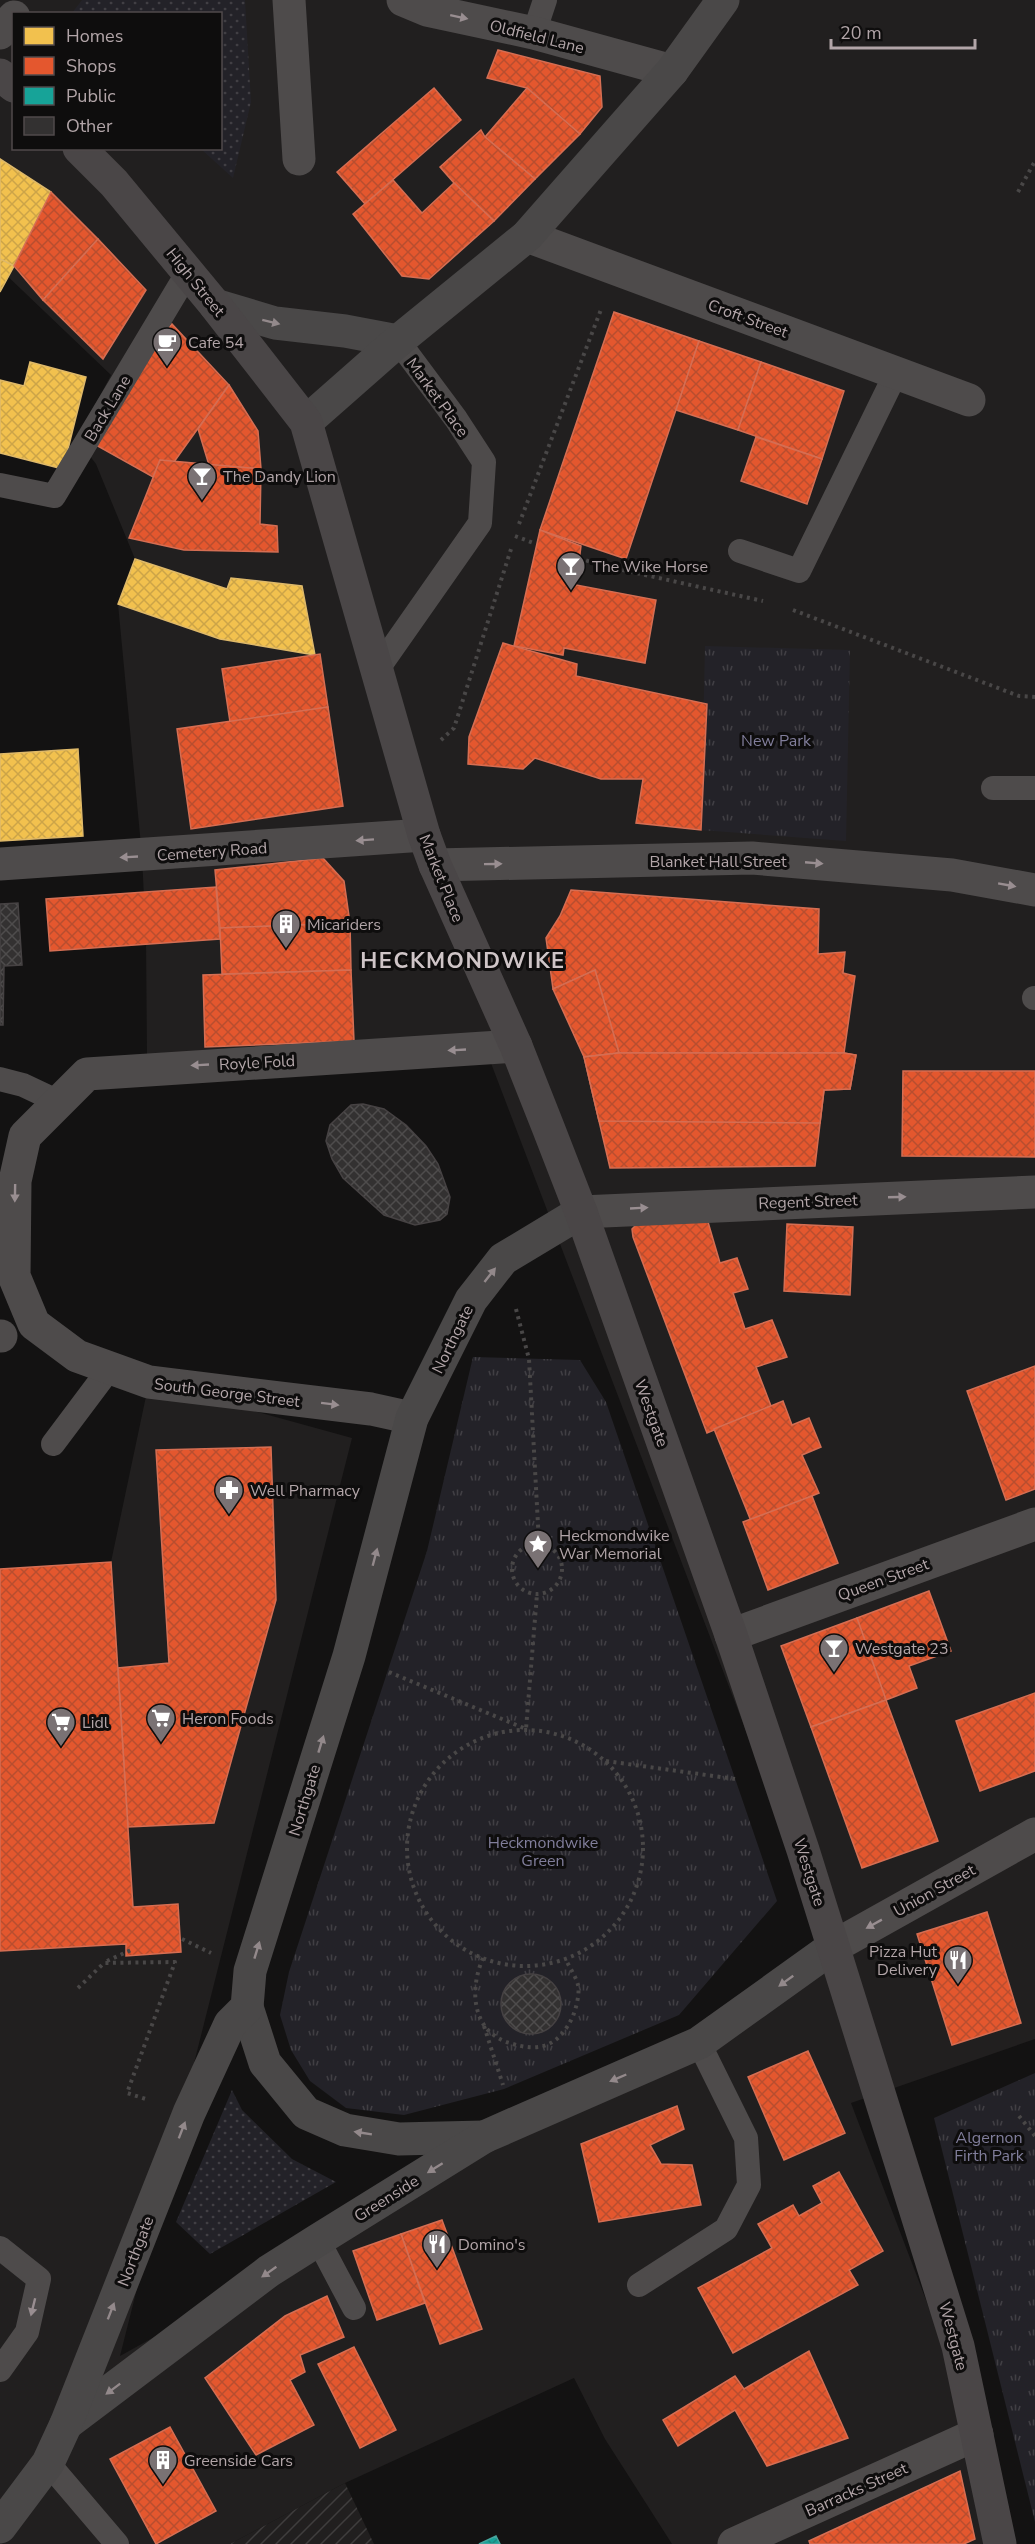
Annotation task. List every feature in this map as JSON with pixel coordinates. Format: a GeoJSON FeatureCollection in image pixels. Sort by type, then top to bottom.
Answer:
{"type":"FeatureCollection","features":[{"type":"Feature","properties":{"kind":"main road","name":"Market Place"},"geometry":{"type":"LineString","coordinates":[[580,1212],[516,1046],[435,865],[424,835],[306,422],[398,341],[527,236],[672,71],[723,0]]}},
{"type":"Feature","properties":{"kind":"main road"},"geometry":{"type":"LineString","coordinates":[[0,75],[12,84]]}},
{"type":"Feature","properties":{"kind":"main road","name":"High Street"},"geometry":{"type":"LineString","coordinates":[[82,150],[114,183],[188,272],[306,422]]}},
{"type":"Feature","properties":{"kind":"main road"},"geometry":{"type":"LineString","coordinates":[[215,305],[275,323],[345,331],[398,341]]}},
{"type":"Feature","properties":{"kind":"main road","name":"Northgate"},"geometry":{"type":"LineString","coordinates":[[66,2424],[189,2113],[230,2024],[247,2007],[250,1971],[349,1656],[411,1418],[471,1300],[503,1259],[580,1212]]}},
{"type":"Feature","properties":{"kind":"main road","name":"Westgate"},"geometry":{"type":"LineString","coordinates":[[580,1212],[731,1635],[833,1947],[958,2346],[1000,2544]]}},
{"type":"Feature","properties":{"kind":"main road","name":"Greenside"},"geometry":{"type":"LineString","coordinates":[[0,2527],[48,2463],[66,2424],[269,2271],[484,2138],[699,2043],[833,1947]]}},
{"type":"Feature","properties":{"kind":"main road"},"geometry":{"type":"LineString","coordinates":[[247,2007],[265,2063],[306,2113],[345,2130],[399,2139],[484,2138]]}},
{"type":"Feature","properties":{"kind":"street"},"geometry":{"type":"LineString","coordinates":[[17,12],[27,0]]}},
{"type":"Feature","properties":{"kind":"street"},"geometry":{"type":"LineString","coordinates":[[289,0],[299,159]]}},
{"type":"Feature","properties":{"kind":"street","name":"Oldfield Lane"},"geometry":{"type":"LineString","coordinates":[[403,0],[427,10],[534,33],[672,71]]}},
{"type":"Feature","properties":{"kind":"street"},"geometry":{"type":"LineString","coordinates":[[0,33],[12,19]]}},
{"type":"Feature","properties":{"kind":"street","name":"Croft Street"},"geometry":{"type":"LineString","coordinates":[[527,236],[969,400]]}},
{"type":"Feature","properties":{"kind":"street","name":"Cemetery Road"},"geometry":{"type":"LineString","coordinates":[[0,864],[424,835]]}},
{"type":"Feature","properties":{"kind":"street","name":"Blanket Hall Street"},"geometry":{"type":"LineString","coordinates":[[435,865],[752,858],[952,875],[1035,890]]}},
{"type":"Feature","properties":{"kind":"street","name":"Royle Fold"},"geometry":{"type":"LineString","coordinates":[[25,1136],[87,1074],[516,1046]]}},
{"type":"Feature","properties":{"kind":"street","name":"South George Street"},"geometry":{"type":"LineString","coordinates":[[25,1136],[15,1181],[14,1276],[34,1324],[77,1356],[149,1382],[371,1409],[411,1418]]}},
{"type":"Feature","properties":{"kind":"street","name":"Regent Street"},"geometry":{"type":"LineString","coordinates":[[580,1212],[1035,1192]]}},
{"type":"Feature","properties":{"kind":"street","name":"Queen Street"},"geometry":{"type":"LineString","coordinates":[[731,1635],[1035,1524]]}},
{"type":"Feature","properties":{"kind":"street","name":"Union Street"},"geometry":{"type":"LineString","coordinates":[[833,1947],[1035,1834]]}},
{"type":"Feature","properties":{"kind":"street","name":"Barracks Street"},"geometry":{"type":"LineString","coordinates":[[734,2544],[977,2434]]}},
{"type":"Feature","properties":{"kind":"lane"},"geometry":{"type":"LineString","coordinates":[[534,33],[545,0]]}},
{"type":"Feature","properties":{"kind":"lane","name":"Back Lane"},"geometry":{"type":"LineString","coordinates":[[0,485],[54,496],[188,272]]}},
{"type":"Feature","properties":{"kind":"lane","name":"Market Place"},"geometry":{"type":"LineString","coordinates":[[377,670],[480,523],[484,462],[456,419],[398,341]]}},
{"type":"Feature","properties":{"kind":"lane"},"geometry":{"type":"LineString","coordinates":[[740,551],[799,571],[896,373]]}},
{"type":"Feature","properties":{"kind":"lane"},"geometry":{"type":"LineString","coordinates":[[993,788],[1035,789]]}},
{"type":"Feature","properties":{"kind":"lane"},"geometry":{"type":"LineString","coordinates":[[0,1079],[22,1085],[59,1102]]}},
{"type":"Feature","properties":{"kind":"lane"},"geometry":{"type":"LineString","coordinates":[[53,1444],[110,1368]]}},
{"type":"Feature","properties":{"kind":"lane"},"geometry":{"type":"LineString","coordinates":[[639,2285],[726,2229],[749,2185],[746,2138],[699,2043]]}},
{"type":"Feature","properties":{"kind":"lane"},"geometry":{"type":"LineString","coordinates":[[318,2240],[354,2308]]}},
{"type":"Feature","properties":{"kind":"lane"},"geometry":{"type":"LineString","coordinates":[[0,2248],[39,2279],[27,2332],[0,2370]]}},
{"type":"Feature","properties":{"kind":"lane"},"geometry":{"type":"LineString","coordinates":[[48,2463],[117,2544]]}},
{"type":"Feature","properties":{"kind":"path"},"geometry":{"type":"LineString","coordinates":[[1018,192],[1035,161]]}},
{"type":"Feature","properties":{"kind":"path"},"geometry":{"type":"LineString","coordinates":[[405,770],[454,728],[514,537],[616,270]]}},
{"type":"Feature","properties":{"kind":"path"},"geometry":{"type":"LineString","coordinates":[[514,537],[536,544]]}},
{"type":"Feature","properties":{"kind":"path"},"geometry":{"type":"LineString","coordinates":[[579,558],[600,565],[768,602]]}},
{"type":"Feature","properties":{"kind":"path"},"geometry":{"type":"LineString","coordinates":[[790,609],[1019,696],[1035,698]]}},
{"type":"Feature","properties":{"kind":"path"},"geometry":{"type":"LineString","coordinates":[[503,1259],[529,1359],[539,1544]]}},
{"type":"Feature","properties":{"kind":"path"},"geometry":{"type":"LineString","coordinates":[[539,1544],[552,1548],[562,1564],[561,1580],[550,1591],[537,1594],[521,1588],[512,1571],[516,1555],[528,1545],[539,1544]]}},
{"type":"Feature","properties":{"kind":"path"},"geometry":{"type":"LineString","coordinates":[[526,1729],[537,1594]]}},
{"type":"Feature","properties":{"kind":"path"},"geometry":{"type":"LineString","coordinates":[[349,1656],[526,1729],[569,1737],[606,1761],[627,1788],[640,1820],[644,1854],[638,1888],[621,1919],[596,1944],[566,1960],[532,1967],[497,1964],[466,1951],[438,1930],[418,1901],[408,1868],[407,1833],[416,1800],[434,1771],[460,1748],[492,1733],[526,1729]]}},
{"type":"Feature","properties":{"kind":"path"},"geometry":{"type":"LineString","coordinates":[[606,1761],[741,1780]]}},
{"type":"Feature","properties":{"kind":"path"},"geometry":{"type":"LineString","coordinates":[[78,1988],[104,1963],[130,1950]]}},
{"type":"Feature","properties":{"kind":"path"},"geometry":{"type":"LineString","coordinates":[[483,1958],[476,1975],[475,1999],[515,2123]]}},
{"type":"Feature","properties":{"kind":"path"},"geometry":{"type":"LineString","coordinates":[[484,2025],[503,2041],[528,2049],[548,2045],[566,2031],[576,2009],[579,1986],[566,1960]]}},
{"type":"Feature","properties":{"kind":"path"},"geometry":{"type":"LineString","coordinates":[[104,1963],[175,1962],[127,2093],[189,2113]]}},
{"type":"Feature","properties":{"kind":"path"},"geometry":{"type":"LineString","coordinates":[[1019,2116],[1035,2136]]}},
{"type":"Feature","properties":{"kind":"shaded area"},"geometry":{"type":"Polygon","coordinates":[[[0,0],[1035,0],[1035,1834],[1028,1838],[1035,1854],[1035,2039],[851,2103],[977,2434],[984,2544],[672,2544],[605,2439],[574,2378],[345,2483],[230,2544],[0,2544],[0,1569],[111,1562],[149,1382],[352,1438],[120,2356],[833,1959],[481,1037],[147,1056],[146,940],[142,856],[118,604],[135,559],[96,464],[77,439],[111,375],[0,269],[0,0]]]}},
{"type":"Feature","properties":{"kind":"shaded area"},"geometry":{"type":"Polygon","coordinates":[[[345,2483],[374,2544],[230,2544],[345,2483]]]}},
{"type":"Feature","properties":{"kind":"green space"},"geometry":{"type":"Polygon","coordinates":[[[82,0],[245,0],[251,102],[233,178],[202,150],[222,150],[222,12],[73,12],[82,0]]]}},
{"type":"Feature","properties":{"kind":"green space","name":"New Park"},"geometry":{"type":"Polygon","coordinates":[[[705,646],[850,650],[846,841],[701,830],[705,646]]]}},
{"type":"Feature","properties":{"kind":"green space","name":"Heckmondwike Green"},"geometry":{"type":"Polygon","coordinates":[[[473,1357],[580,1360],[606,1402],[777,1901],[679,2015],[504,2089],[404,2115],[346,2108],[310,2081],[291,2050],[280,2015],[289,1972],[427,1551],[473,1357]]]}},
{"type":"Feature","properties":{"kind":"green space","name":"Algernon Firth Park"},"geometry":{"type":"Polygon","coordinates":[[[1035,2073],[1035,2522],[934,2118],[1035,2073]]]}},
{"type":"Feature","properties":{"kind":"green space"},"geometry":{"type":"Polygon","coordinates":[[[232,2090],[242,2110],[292,2159],[336,2182],[210,2254],[176,2222],[232,2090]]]}},
{"type":"Feature","properties":{"kind":"building: Homes"},"geometry":{"type":"Polygon","coordinates":[[[0,159],[51,192],[14,266],[0,259],[0,159]]]}},
{"type":"Feature","properties":{"kind":"building: Homes"},"geometry":{"type":"Polygon","coordinates":[[[0,259],[14,266],[0,292],[0,259]]]}},
{"type":"Feature","properties":{"kind":"building: Homes"},"geometry":{"type":"Polygon","coordinates":[[[30,362],[86,377],[63,469],[0,453],[0,380],[24,386],[30,362]]]}},
{"type":"Feature","properties":{"kind":"building: Homes"},"geometry":{"type":"Polygon","coordinates":[[[135,559],[227,589],[231,578],[302,586],[315,655],[220,639],[118,604],[135,559]]]}},
{"type":"Feature","properties":{"kind":"building: Homes"},"geometry":{"type":"Polygon","coordinates":[[[78,749],[83,836],[0,841],[0,754],[78,749]]]}},
{"type":"Feature","properties":{"kind":"building: Shops"},"geometry":{"type":"Polygon","coordinates":[[[498,50],[600,76],[602,107],[580,134],[527,88],[487,78],[498,50]]]}},
{"type":"Feature","properties":{"kind":"building: Shops"},"geometry":{"type":"Polygon","coordinates":[[[434,88],[461,120],[365,204],[337,172],[434,88]]]}},
{"type":"Feature","properties":{"kind":"building: Shops"},"geometry":{"type":"Polygon","coordinates":[[[527,88],[580,134],[535,179],[485,137],[527,88]]]}},
{"type":"Feature","properties":{"kind":"building: Shops"},"geometry":{"type":"Polygon","coordinates":[[[481,130],[485,137],[535,179],[494,221],[440,167],[481,130]]]}},
{"type":"Feature","properties":{"kind":"building: Shops"},"geometry":{"type":"Polygon","coordinates":[[[393,180],[422,213],[454,183],[494,221],[429,279],[402,276],[353,214],[393,180]]]}},
{"type":"Feature","properties":{"kind":"building: Shops"},"geometry":{"type":"Polygon","coordinates":[[[51,192],[98,239],[43,300],[14,266],[51,192]]]}},
{"type":"Feature","properties":{"kind":"building: Shops"},"geometry":{"type":"Polygon","coordinates":[[[98,239],[146,290],[103,359],[43,300],[98,239]]]}},
{"type":"Feature","properties":{"kind":"building: Shops"},"geometry":{"type":"Polygon","coordinates":[[[614,312],[699,341],[626,559],[540,530],[614,312]]]}},
{"type":"Feature","properties":{"kind":"building: Shops"},"geometry":{"type":"Polygon","coordinates":[[[172,324],[229,385],[174,462],[160,460],[153,477],[94,444],[131,375],[172,324]]]}},
{"type":"Feature","properties":{"kind":"building: Shops"},"geometry":{"type":"Polygon","coordinates":[[[699,341],[761,362],[738,430],[676,410],[699,341]]]}},
{"type":"Feature","properties":{"kind":"building: Shops"},"geometry":{"type":"Polygon","coordinates":[[[761,362],[844,391],[822,459],[738,430],[761,362]]]}},
{"type":"Feature","properties":{"kind":"building: Shops"},"geometry":{"type":"Polygon","coordinates":[[[229,385],[258,431],[261,469],[209,465],[198,429],[229,385]]]}},
{"type":"Feature","properties":{"kind":"building: Shops"},"geometry":{"type":"Polygon","coordinates":[[[756,437],[822,459],[807,504],[741,481],[756,437]]]}},
{"type":"Feature","properties":{"kind":"building: Shops","name":"The Dandy Lion"},"geometry":{"type":"Polygon","coordinates":[[[160,460],[261,469],[260,524],[277,526],[278,552],[184,550],[129,538],[160,460]]]}},
{"type":"Feature","properties":{"kind":"building: Shops","name":"The Wike Horse"},"geometry":{"type":"Polygon","coordinates":[[[540,530],[581,546],[576,585],[656,600],[645,663],[564,648],[563,655],[514,646],[540,530]]]}},
{"type":"Feature","properties":{"kind":"building: Shops"},"geometry":{"type":"Polygon","coordinates":[[[503,643],[577,664],[576,676],[707,704],[701,830],[636,823],[643,779],[601,779],[535,758],[523,769],[468,764],[469,737],[503,643]]]}},
{"type":"Feature","properties":{"kind":"building: Shops"},"geometry":{"type":"Polygon","coordinates":[[[320,654],[328,707],[230,722],[222,669],[320,654]]]}},
{"type":"Feature","properties":{"kind":"building: Shops"},"geometry":{"type":"Polygon","coordinates":[[[328,707],[343,806],[191,829],[177,729],[328,707]]]}},
{"type":"Feature","properties":{"kind":"building: Shops"},"geometry":{"type":"Polygon","coordinates":[[[323,858],[344,881],[350,923],[220,928],[215,870],[323,858]]]}},
{"type":"Feature","properties":{"kind":"building: Shops"},"geometry":{"type":"Polygon","coordinates":[[[216,887],[220,939],[50,951],[46,899],[216,887]]]}},
{"type":"Feature","properties":{"kind":"building: Shops"},"geometry":{"type":"Polygon","coordinates":[[[571,890],[819,909],[818,954],[845,952],[843,973],[855,976],[844,1053],[619,1053],[595,970],[553,989],[546,938],[560,916],[571,890]]]}},
{"type":"Feature","properties":{"kind":"building: Shops","name":"Micariders"},"geometry":{"type":"Polygon","coordinates":[[[350,923],[351,970],[222,974],[220,928],[350,923]]]}},
{"type":"Feature","properties":{"kind":"building: Shops"},"geometry":{"type":"Polygon","coordinates":[[[351,970],[354,1041],[205,1047],[203,975],[351,970]]]}},
{"type":"Feature","properties":{"kind":"building: Shops"},"geometry":{"type":"Polygon","coordinates":[[[595,970],[619,1053],[584,1057],[553,989],[595,970]]]}},
{"type":"Feature","properties":{"kind":"building: Shops"},"geometry":{"type":"Polygon","coordinates":[[[619,1053],[844,1053],[856,1055],[850,1089],[824,1090],[815,1166],[610,1168],[584,1057],[619,1053]]]}},
{"type":"Feature","properties":{"kind":"building: Shops"},"geometry":{"type":"Polygon","coordinates":[[[619,1053],[844,1053],[856,1055],[850,1089],[824,1090],[820,1123],[599,1121],[584,1057],[619,1053]]]}},
{"type":"Feature","properties":{"kind":"building: Shops"},"geometry":{"type":"Polygon","coordinates":[[[903,1071],[1035,1071],[1035,1157],[902,1156],[903,1071]]]}},
{"type":"Feature","properties":{"kind":"building: Shops"},"geometry":{"type":"Polygon","coordinates":[[[640,1221],[708,1222],[720,1263],[737,1258],[748,1289],[733,1293],[745,1329],[772,1320],[787,1357],[756,1367],[771,1406],[707,1433],[633,1237],[632,1229],[640,1221]]]}},
{"type":"Feature","properties":{"kind":"building: Shops"},"geometry":{"type":"Polygon","coordinates":[[[787,1224],[853,1227],[850,1295],[784,1291],[787,1224]]]}},
{"type":"Feature","properties":{"kind":"building: Shops"},"geometry":{"type":"Polygon","coordinates":[[[1035,1366],[1035,1489],[1006,1500],[967,1391],[1035,1366]]]}},
{"type":"Feature","properties":{"kind":"building: Shops"},"geometry":{"type":"Polygon","coordinates":[[[783,1401],[792,1425],[809,1418],[821,1447],[802,1455],[819,1493],[751,1521],[714,1429],[783,1401]]]}},
{"type":"Feature","properties":{"kind":"building: Shops"},"geometry":{"type":"Polygon","coordinates":[[[271,1447],[276,1600],[214,1823],[128,1827],[118,1668],[169,1663],[156,1450],[271,1447]]]}},
{"type":"Feature","properties":{"kind":"building: Shops"},"geometry":{"type":"Polygon","coordinates":[[[812,1496],[838,1563],[768,1590],[743,1522],[812,1496]]]}},
{"type":"Feature","properties":{"kind":"building: Shops","name":"Lidl"},"geometry":{"type":"Polygon","coordinates":[[[111,1562],[133,1907],[178,1904],[181,1952],[126,1956],[126,1944],[0,1951],[0,1569],[111,1562]]]}},
{"type":"Feature","properties":{"kind":"building: Shops"},"geometry":{"type":"Polygon","coordinates":[[[929,1591],[951,1651],[909,1666],[917,1688],[886,1700],[857,1618],[929,1591]]]}},
{"type":"Feature","properties":{"kind":"building: Shops","name":"Westgate 23"},"geometry":{"type":"Polygon","coordinates":[[[857,1618],[886,1700],[811,1727],[781,1646],[857,1618]]]}},
{"type":"Feature","properties":{"kind":"building: Shops"},"geometry":{"type":"Polygon","coordinates":[[[1035,1693],[1035,1771],[980,1791],[956,1721],[1035,1693]]]}},
{"type":"Feature","properties":{"kind":"building: Shops"},"geometry":{"type":"Polygon","coordinates":[[[886,1700],[938,1841],[862,1868],[811,1727],[886,1700]]]}},
{"type":"Feature","properties":{"kind":"building: Shops"},"geometry":{"type":"Polygon","coordinates":[[[987,1912],[1021,2023],[952,2045],[917,1934],[987,1912]]]}},
{"type":"Feature","properties":{"kind":"building: Shops"},"geometry":{"type":"Polygon","coordinates":[[[808,2051],[845,2133],[784,2160],[748,2077],[808,2051]]]}},
{"type":"Feature","properties":{"kind":"building: Shops"},"geometry":{"type":"Polygon","coordinates":[[[677,2106],[684,2129],[650,2145],[661,2164],[692,2165],[701,2205],[599,2222],[581,2144],[677,2106]]]}},
{"type":"Feature","properties":{"kind":"building: Shops"},"geometry":{"type":"Polygon","coordinates":[[[839,2172],[883,2251],[849,2270],[858,2285],[733,2353],[698,2288],[772,2248],[758,2224],[793,2205],[799,2216],[822,2203],[813,2186],[839,2172]]]}},
{"type":"Feature","properties":{"kind":"building: Shops","name":"Domino's"},"geometry":{"type":"Polygon","coordinates":[[[442,2220],[482,2329],[440,2344],[401,2234],[442,2220]]]}},
{"type":"Feature","properties":{"kind":"building: Shops"},"geometry":{"type":"Polygon","coordinates":[[[401,2234],[425,2303],[377,2320],[353,2251],[401,2234]]]}},
{"type":"Feature","properties":{"kind":"building: Shops"},"geometry":{"type":"Polygon","coordinates":[[[327,2296],[344,2337],[300,2355],[305,2372],[290,2380],[314,2425],[256,2455],[205,2378],[285,2316],[327,2296]]]}},
{"type":"Feature","properties":{"kind":"building: Shops"},"geometry":{"type":"Polygon","coordinates":[[[354,2347],[396,2430],[360,2448],[318,2364],[354,2347]]]}},
{"type":"Feature","properties":{"kind":"building: Shops"},"geometry":{"type":"Polygon","coordinates":[[[809,2351],[848,2438],[767,2466],[735,2410],[678,2446],[663,2420],[735,2376],[744,2389],[809,2351]]]}},
{"type":"Feature","properties":{"kind":"building: Shops","name":"Greenside Cars"},"geometry":{"type":"Polygon","coordinates":[[[170,2427],[216,2511],[156,2544],[110,2459],[170,2427]]]}},
{"type":"Feature","properties":{"kind":"building: Shops"},"geometry":{"type":"Polygon","coordinates":[[[960,2471],[975,2539],[964,2544],[810,2544],[809,2541],[960,2471]]]}},
{"type":"Feature","properties":{"kind":"building: Public"},"geometry":{"type":"Polygon","coordinates":[[[496,2536],[500,2544],[479,2544],[496,2536]]]}},
{"type":"Feature","properties":{"kind":"building: Other"},"geometry":{"type":"Polygon","coordinates":[[[18,903],[22,965],[4,966],[3,1025],[0,1025],[0,904],[18,903]]]}},
{"type":"Feature","properties":{"kind":"building: Other"},"geometry":{"type":"Polygon","coordinates":[[[363,1104],[384,1109],[406,1125],[426,1146],[438,1164],[450,1197],[447,1214],[440,1220],[415,1225],[384,1215],[343,1178],[332,1159],[326,1141],[330,1125],[351,1105],[363,1104]]]}},
{"type":"Feature","properties":{"kind":"building: Other"},"geometry":{"type":"Polygon","coordinates":[[[531,1974],[548,1979],[556,1987],[561,2004],[556,2021],[548,2029],[531,2034],[514,2029],[506,2021],[501,2004],[506,1987],[514,1979],[531,1974]]]}},
{"type":"Feature","properties":{"kind":"place","name":"Cafe 54"},"geometry":{"type":"Point","coordinates":[167,368]}},
{"type":"Feature","properties":{"kind":"place","name":"The Dandy Lion"},"geometry":{"type":"Point","coordinates":[202,502]}},
{"type":"Feature","properties":{"kind":"place","name":"The Wike Horse"},"geometry":{"type":"Point","coordinates":[571,592]}},
{"type":"Feature","properties":{"kind":"place","name":"Micariders"},"geometry":{"type":"Point","coordinates":[286,950]}},
{"type":"Feature","properties":{"kind":"place","name":"Well Pharmacy"},"geometry":{"type":"Point","coordinates":[229,1516]}},
{"type":"Feature","properties":{"kind":"place","name":"Heckmondwike War Memorial"},"geometry":{"type":"Point","coordinates":[538,1570]}},
{"type":"Feature","properties":{"kind":"place","name":"Westgate 23"},"geometry":{"type":"Point","coordinates":[834,1674]}},
{"type":"Feature","properties":{"kind":"place","name":"Heron Foods"},"geometry":{"type":"Point","coordinates":[161,1744]}},
{"type":"Feature","properties":{"kind":"place","name":"Lidl"},"geometry":{"type":"Point","coordinates":[61,1748]}},
{"type":"Feature","properties":{"kind":"place","name":"Pizza Hut Delivery"},"geometry":{"type":"Point","coordinates":[958,1986]}},
{"type":"Feature","properties":{"kind":"place","name":"Domino's"},"geometry":{"type":"Point","coordinates":[437,2270]}},
{"type":"Feature","properties":{"kind":"place","name":"Greenside Cars"},"geometry":{"type":"Point","coordinates":[163,2486]}},
{"type":"Feature","properties":{"kind":"district","name":"HECKMONDWIKE"},"geometry":{"type":"Point","coordinates":[463,960]}}]}
